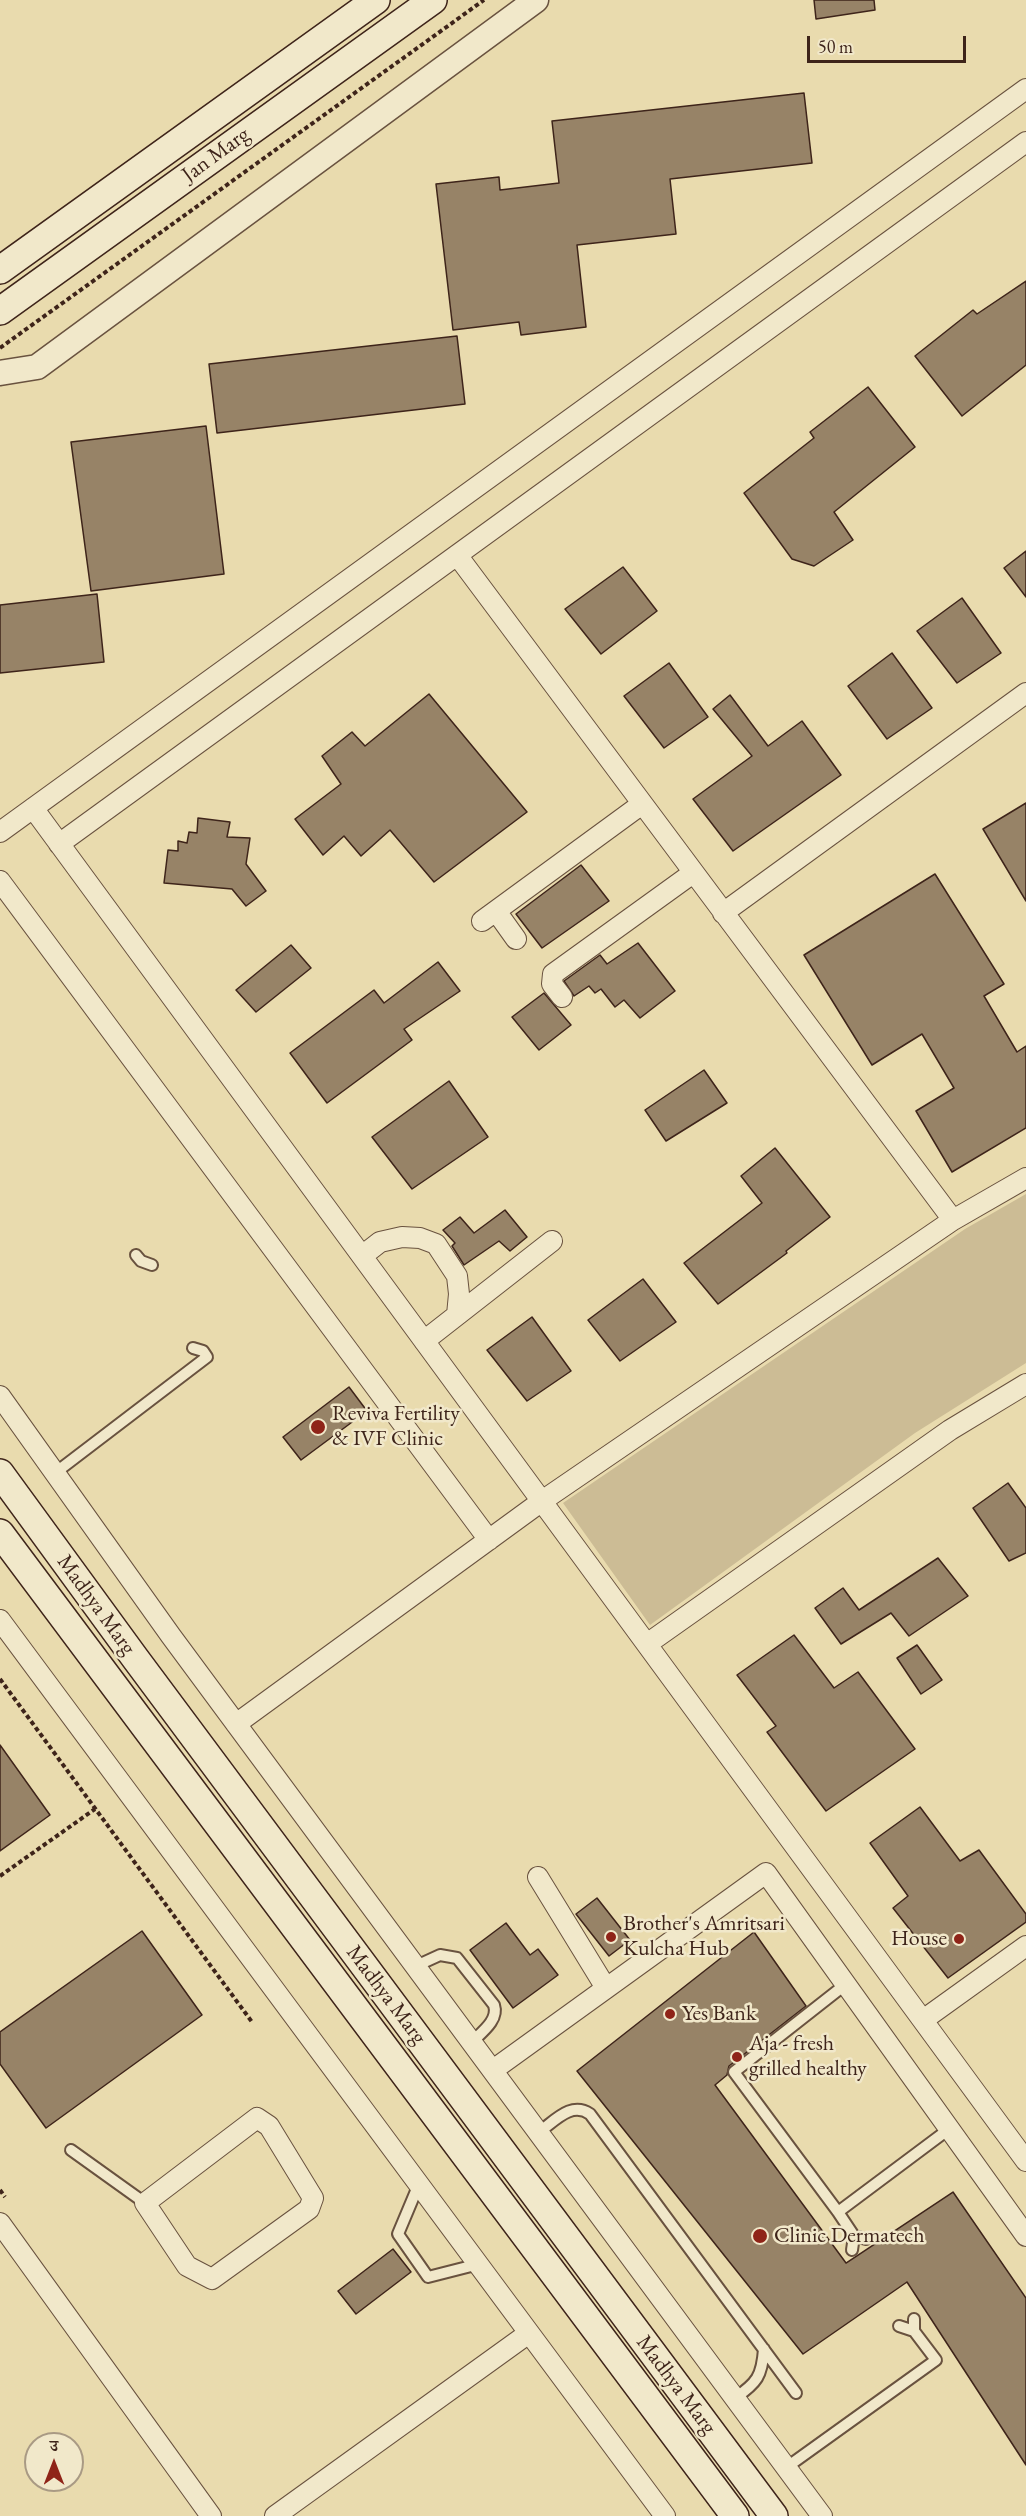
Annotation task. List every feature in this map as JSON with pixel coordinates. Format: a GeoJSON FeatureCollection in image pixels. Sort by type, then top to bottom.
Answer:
{"type":"FeatureCollection","features":[{"type":"Feature","properties":{"kind":"main road","name":"Jan Marg"},"geometry":{"type":"LineString","coordinates":[[0,270],[376,0]]}},
{"type":"Feature","properties":{"kind":"main road","name":"Jan Marg"},"geometry":{"type":"LineString","coordinates":[[0,310],[433,0]]}},
{"type":"Feature","properties":{"kind":"main road","name":"Madhya Marg"},"geometry":{"type":"LineString","coordinates":[[0,1473],[135,1658],[774,2516]]}},
{"type":"Feature","properties":{"kind":"main road","name":"Madhya Marg"},"geometry":{"type":"LineString","coordinates":[[0,1533],[735,2516]]}},
{"type":"Feature","properties":{"kind":"street"},"geometry":{"type":"LineString","coordinates":[[0,373],[37,367],[536,0]]}},
{"type":"Feature","properties":{"kind":"street"},"geometry":{"type":"LineString","coordinates":[[0,832],[1026,89]]}},
{"type":"Feature","properties":{"kind":"street"},"geometry":{"type":"LineString","coordinates":[[59,844],[1026,142]]}},
{"type":"Feature","properties":{"kind":"street"},"geometry":{"type":"LineString","coordinates":[[456,555],[953,1220]]}},
{"type":"Feature","properties":{"kind":"street"},"geometry":{"type":"LineString","coordinates":[[723,913],[1026,693]]}},
{"type":"Feature","properties":{"kind":"street"},"geometry":{"type":"LineString","coordinates":[[516,939],[489,916],[642,804]]}},
{"type":"Feature","properties":{"kind":"street"},"geometry":{"type":"LineString","coordinates":[[33,808],[1026,2161]]}},
{"type":"Feature","properties":{"kind":"street"},"geometry":{"type":"LineString","coordinates":[[562,997],[552,984],[553,974],[693,873]]}},
{"type":"Feature","properties":{"kind":"street"},"geometry":{"type":"LineString","coordinates":[[0,881],[489,1540]]}},
{"type":"Feature","properties":{"kind":"street"},"geometry":{"type":"LineString","coordinates":[[236,1724],[542,1501],[953,1220],[1026,1178]]}},
{"type":"Feature","properties":{"kind":"street"},"geometry":{"type":"LineString","coordinates":[[362,1256],[380,1242],[402,1237],[420,1238],[436,1244],[457,1276],[459,1294],[456,1314]]}},
{"type":"Feature","properties":{"kind":"street"},"geometry":{"type":"LineString","coordinates":[[424,1341],[552,1241]]}},
{"type":"Feature","properties":{"kind":"street"},"geometry":{"type":"LineString","coordinates":[[647,1644],[950,1430],[1026,1384]]}},
{"type":"Feature","properties":{"kind":"street"},"geometry":{"type":"LineString","coordinates":[[0,1396],[236,1724],[822,2516]]}},
{"type":"Feature","properties":{"kind":"street"},"geometry":{"type":"LineString","coordinates":[[0,1620],[665,2516]]}},
{"type":"Feature","properties":{"kind":"street"},"geometry":{"type":"LineString","coordinates":[[493,2070],[766,1873],[1026,2236]]}},
{"type":"Feature","properties":{"kind":"street"},"geometry":{"type":"LineString","coordinates":[[538,1877],[606,1988]]}},
{"type":"Feature","properties":{"kind":"street"},"geometry":{"type":"LineString","coordinates":[[923,2020],[1026,1946]]}},
{"type":"Feature","properties":{"kind":"street"},"geometry":{"type":"LineString","coordinates":[[257,2118],[268,2126],[313,2198],[309,2209],[212,2279],[187,2266],[145,2203],[257,2118]]}},
{"type":"Feature","properties":{"kind":"street"},"geometry":{"type":"LineString","coordinates":[[0,2223],[211,2516]]}},
{"type":"Feature","properties":{"kind":"street"},"geometry":{"type":"LineString","coordinates":[[274,2516],[529,2332]]}},
{"type":"Feature","properties":{"kind":"lane"},"geometry":{"type":"LineString","coordinates":[[55,1473],[207,1357],[200,1347]]}},
{"type":"Feature","properties":{"kind":"lane"},"geometry":{"type":"LineString","coordinates":[[416,1966],[440,1955],[457,1958],[495,2005],[494,2019],[472,2042]]}},
{"type":"Feature","properties":{"kind":"lane"},"geometry":{"type":"LineString","coordinates":[[846,1984],[734,2072],[854,2236],[852,2250]]}},
{"type":"Feature","properties":{"kind":"lane"},"geometry":{"type":"LineString","coordinates":[[539,2132],[572,2109],[582,2109],[590,2114],[796,2393]]}},
{"type":"Feature","properties":{"kind":"lane"},"geometry":{"type":"LineString","coordinates":[[838,2212],[950,2129]]}},
{"type":"Feature","properties":{"kind":"lane"},"geometry":{"type":"LineString","coordinates":[[71,2150],[145,2203]]}},
{"type":"Feature","properties":{"kind":"lane"},"geometry":{"type":"LineString","coordinates":[[419,2184],[398,2234],[428,2277],[479,2264]]}},
{"type":"Feature","properties":{"kind":"lane"},"geometry":{"type":"LineString","coordinates":[[854,2236],[866,2239]]}},
{"type":"Feature","properties":{"kind":"lane"},"geometry":{"type":"LineString","coordinates":[[914,2319],[914,2331]]}},
{"type":"Feature","properties":{"kind":"lane"},"geometry":{"type":"LineString","coordinates":[[787,2467],[936,2360],[914,2331],[899,2326]]}},
{"type":"Feature","properties":{"kind":"lane"},"geometry":{"type":"LineString","coordinates":[[735,2398],[753,2386],[758,2378],[764,2349]]}},
{"type":"Feature","properties":{"kind":"path"},"geometry":{"type":"LineString","coordinates":[[0,348],[484,0]]}},
{"type":"Feature","properties":{"kind":"path"},"geometry":{"type":"LineString","coordinates":[[0,1679],[252,2022]]}},
{"type":"Feature","properties":{"kind":"path"},"geometry":{"type":"LineString","coordinates":[[0,1876],[95,1809]]}},
{"type":"Feature","properties":{"kind":"path"},"geometry":{"type":"LineString","coordinates":[[0,2190],[5,2198]]}},
{"type":"Feature","properties":{"kind":"shaded area"},"geometry":{"type":"Polygon","coordinates":[[[1026,1194],[1026,1363],[915,1433],[650,1625],[563,1503],[965,1229],[1026,1194]]]}},
{"type":"Feature","properties":{"kind":"building"},"geometry":{"type":"Polygon","coordinates":[[[814,0],[874,0],[875,10],[816,19],[814,0]]]}},
{"type":"Feature","properties":{"kind":"building"},"geometry":{"type":"Polygon","coordinates":[[[804,93],[812,163],[670,179],[676,234],[577,245],[586,327],[521,335],[519,322],[453,330],[436,184],[499,177],[500,190],[559,183],[552,121],[804,93]]]}},
{"type":"Feature","properties":{"kind":"building"},"geometry":{"type":"Polygon","coordinates":[[[1026,281],[1026,365],[962,416],[915,356],[973,310],[977,314],[1026,281]]]}},
{"type":"Feature","properties":{"kind":"building"},"geometry":{"type":"Polygon","coordinates":[[[457,336],[465,404],[217,433],[209,364],[457,336]]]}},
{"type":"Feature","properties":{"kind":"building"},"geometry":{"type":"Polygon","coordinates":[[[868,387],[915,447],[834,512],[853,540],[814,566],[792,559],[744,493],[814,438],[810,432],[868,387]]]}},
{"type":"Feature","properties":{"kind":"building"},"geometry":{"type":"Polygon","coordinates":[[[206,426],[224,574],[91,591],[71,442],[206,426]]]}},
{"type":"Feature","properties":{"kind":"building"},"geometry":{"type":"Polygon","coordinates":[[[1026,551],[1026,597],[1004,568],[1026,551]]]}},
{"type":"Feature","properties":{"kind":"building"},"geometry":{"type":"Polygon","coordinates":[[[623,567],[657,611],[601,654],[565,609],[623,567]]]}},
{"type":"Feature","properties":{"kind":"building"},"geometry":{"type":"Polygon","coordinates":[[[97,594],[104,662],[0,673],[0,605],[97,594]]]}},
{"type":"Feature","properties":{"kind":"building"},"geometry":{"type":"Polygon","coordinates":[[[962,598],[1001,653],[957,683],[917,631],[962,598]]]}},
{"type":"Feature","properties":{"kind":"building"},"geometry":{"type":"Polygon","coordinates":[[[892,653],[932,708],[887,739],[848,686],[892,653]]]}},
{"type":"Feature","properties":{"kind":"building"},"geometry":{"type":"Polygon","coordinates":[[[669,663],[708,717],[664,748],[624,696],[669,663]]]}},
{"type":"Feature","properties":{"kind":"building"},"geometry":{"type":"Polygon","coordinates":[[[429,694],[527,812],[434,882],[390,830],[361,856],[344,836],[323,855],[295,819],[341,784],[322,756],[352,732],[365,746],[429,694]]]}},
{"type":"Feature","properties":{"kind":"building"},"geometry":{"type":"Polygon","coordinates":[[[730,695],[768,746],[802,721],[841,775],[733,851],[693,799],[752,756],[713,709],[730,695]]]}},
{"type":"Feature","properties":{"kind":"building"},"geometry":{"type":"Polygon","coordinates":[[[1026,803],[1026,901],[983,829],[1026,803]]]}},
{"type":"Feature","properties":{"kind":"building"},"geometry":{"type":"Polygon","coordinates":[[[198,818],[230,822],[227,837],[250,838],[246,864],[266,891],[246,906],[232,889],[164,883],[168,850],[178,851],[178,841],[187,843],[189,832],[197,833],[198,818]]]}},
{"type":"Feature","properties":{"kind":"building"},"geometry":{"type":"Polygon","coordinates":[[[581,865],[609,901],[542,948],[516,914],[581,865]]]}},
{"type":"Feature","properties":{"kind":"building"},"geometry":{"type":"Polygon","coordinates":[[[935,874],[1004,984],[984,996],[1017,1052],[1026,1046],[1026,1128],[952,1172],[916,1111],[954,1088],[922,1034],[872,1065],[804,955],[935,874]]]}},
{"type":"Feature","properties":{"kind":"building"},"geometry":{"type":"Polygon","coordinates":[[[638,943],[675,991],[640,1018],[624,1000],[615,1007],[601,989],[595,993],[589,986],[574,996],[564,981],[600,955],[607,964],[638,943]]]}},
{"type":"Feature","properties":{"kind":"building"},"geometry":{"type":"Polygon","coordinates":[[[291,945],[311,968],[256,1012],[236,990],[291,945]]]}},
{"type":"Feature","properties":{"kind":"building"},"geometry":{"type":"Polygon","coordinates":[[[438,962],[460,991],[404,1029],[412,1040],[327,1103],[290,1053],[374,990],[384,1003],[438,962]]]}},
{"type":"Feature","properties":{"kind":"building"},"geometry":{"type":"Polygon","coordinates":[[[544,993],[571,1025],[539,1050],[512,1017],[544,993]]]}},
{"type":"Feature","properties":{"kind":"building"},"geometry":{"type":"Polygon","coordinates":[[[704,1070],[727,1103],[666,1141],[645,1110],[704,1070]]]}},
{"type":"Feature","properties":{"kind":"building"},"geometry":{"type":"Polygon","coordinates":[[[449,1081],[488,1137],[412,1189],[372,1137],[449,1081]]]}},
{"type":"Feature","properties":{"kind":"building"},"geometry":{"type":"Polygon","coordinates":[[[775,1148],[830,1217],[786,1251],[787,1253],[718,1304],[684,1263],[762,1203],[741,1176],[775,1148]]]}},
{"type":"Feature","properties":{"kind":"building"},"geometry":{"type":"Polygon","coordinates":[[[505,1210],[527,1237],[510,1251],[499,1241],[464,1265],[452,1246],[455,1243],[443,1230],[460,1217],[474,1233],[505,1210]]]}},
{"type":"Feature","properties":{"kind":"building"},"geometry":{"type":"Polygon","coordinates":[[[643,1279],[676,1322],[620,1361],[588,1320],[643,1279]]]}},
{"type":"Feature","properties":{"kind":"building"},"geometry":{"type":"Polygon","coordinates":[[[532,1317],[571,1371],[527,1401],[487,1350],[532,1317]]]}},
{"type":"Feature","properties":{"kind":"building"},"geometry":{"type":"Polygon","coordinates":[[[349,1387],[367,1411],[301,1460],[283,1437],[349,1387]]]}},
{"type":"Feature","properties":{"kind":"building"},"geometry":{"type":"Polygon","coordinates":[[[1008,1483],[1026,1508],[1026,1553],[1009,1561],[973,1508],[1008,1483]]]}},
{"type":"Feature","properties":{"kind":"building"},"geometry":{"type":"Polygon","coordinates":[[[938,1558],[968,1596],[909,1636],[891,1613],[841,1644],[815,1608],[843,1588],[859,1610],[938,1558]]]}},
{"type":"Feature","properties":{"kind":"building"},"geometry":{"type":"Polygon","coordinates":[[[794,1635],[834,1688],[858,1672],[915,1749],[826,1811],[767,1732],[776,1726],[737,1675],[794,1635]]]}},
{"type":"Feature","properties":{"kind":"building"},"geometry":{"type":"Polygon","coordinates":[[[917,1645],[942,1680],[921,1694],[897,1658],[917,1645]]]}},
{"type":"Feature","properties":{"kind":"building"},"geometry":{"type":"Polygon","coordinates":[[[0,1745],[50,1815],[0,1851],[0,1745]]]}},
{"type":"Feature","properties":{"kind":"building"},"geometry":{"type":"Polygon","coordinates":[[[920,1807],[960,1861],[979,1850],[1026,1914],[1026,1922],[948,1978],[893,1908],[908,1896],[870,1843],[920,1807]]]}},
{"type":"Feature","properties":{"kind":"building"},"geometry":{"type":"Polygon","coordinates":[[[597,1898],[630,1940],[609,1956],[576,1914],[597,1898]]]}},
{"type":"Feature","properties":{"kind":"building"},"geometry":{"type":"Polygon","coordinates":[[[506,1923],[530,1955],[538,1949],[558,1975],[513,2008],[470,1950],[506,1923]]]}},
{"type":"Feature","properties":{"kind":"building"},"geometry":{"type":"Polygon","coordinates":[[[142,1931],[202,2015],[46,2128],[0,2064],[0,2032],[142,1931]]]}},
{"type":"Feature","properties":{"kind":"building"},"geometry":{"type":"Polygon","coordinates":[[[754,1932],[806,2006],[729,2066],[727,2075],[715,2085],[846,2263],[953,2192],[1026,2298],[1026,2465],[907,2282],[803,2354],[577,2071],[754,1932]]]}},
{"type":"Feature","properties":{"kind":"building"},"geometry":{"type":"Polygon","coordinates":[[[393,2249],[411,2272],[356,2314],[338,2291],[393,2249]]]}},
{"type":"Feature","properties":{"kind":"place","name":"Reviva Fertility & IVF Clinic"},"geometry":{"type":"Point","coordinates":[318,1427]}},
{"type":"Feature","properties":{"kind":"place","name":"Brother's Amritsari Kulcha Hub"},"geometry":{"type":"Point","coordinates":[611,1937]}},
{"type":"Feature","properties":{"kind":"place","name":"House"},"geometry":{"type":"Point","coordinates":[959,1939]}},
{"type":"Feature","properties":{"kind":"place","name":"Yes Bank"},"geometry":{"type":"Point","coordinates":[670,2014]}},
{"type":"Feature","properties":{"kind":"place","name":"Aja - fresh grilled healthy"},"geometry":{"type":"Point","coordinates":[737,2057]}},
{"type":"Feature","properties":{"kind":"place","name":"Clinic Dermatech"},"geometry":{"type":"Point","coordinates":[760,2236]}}]}
